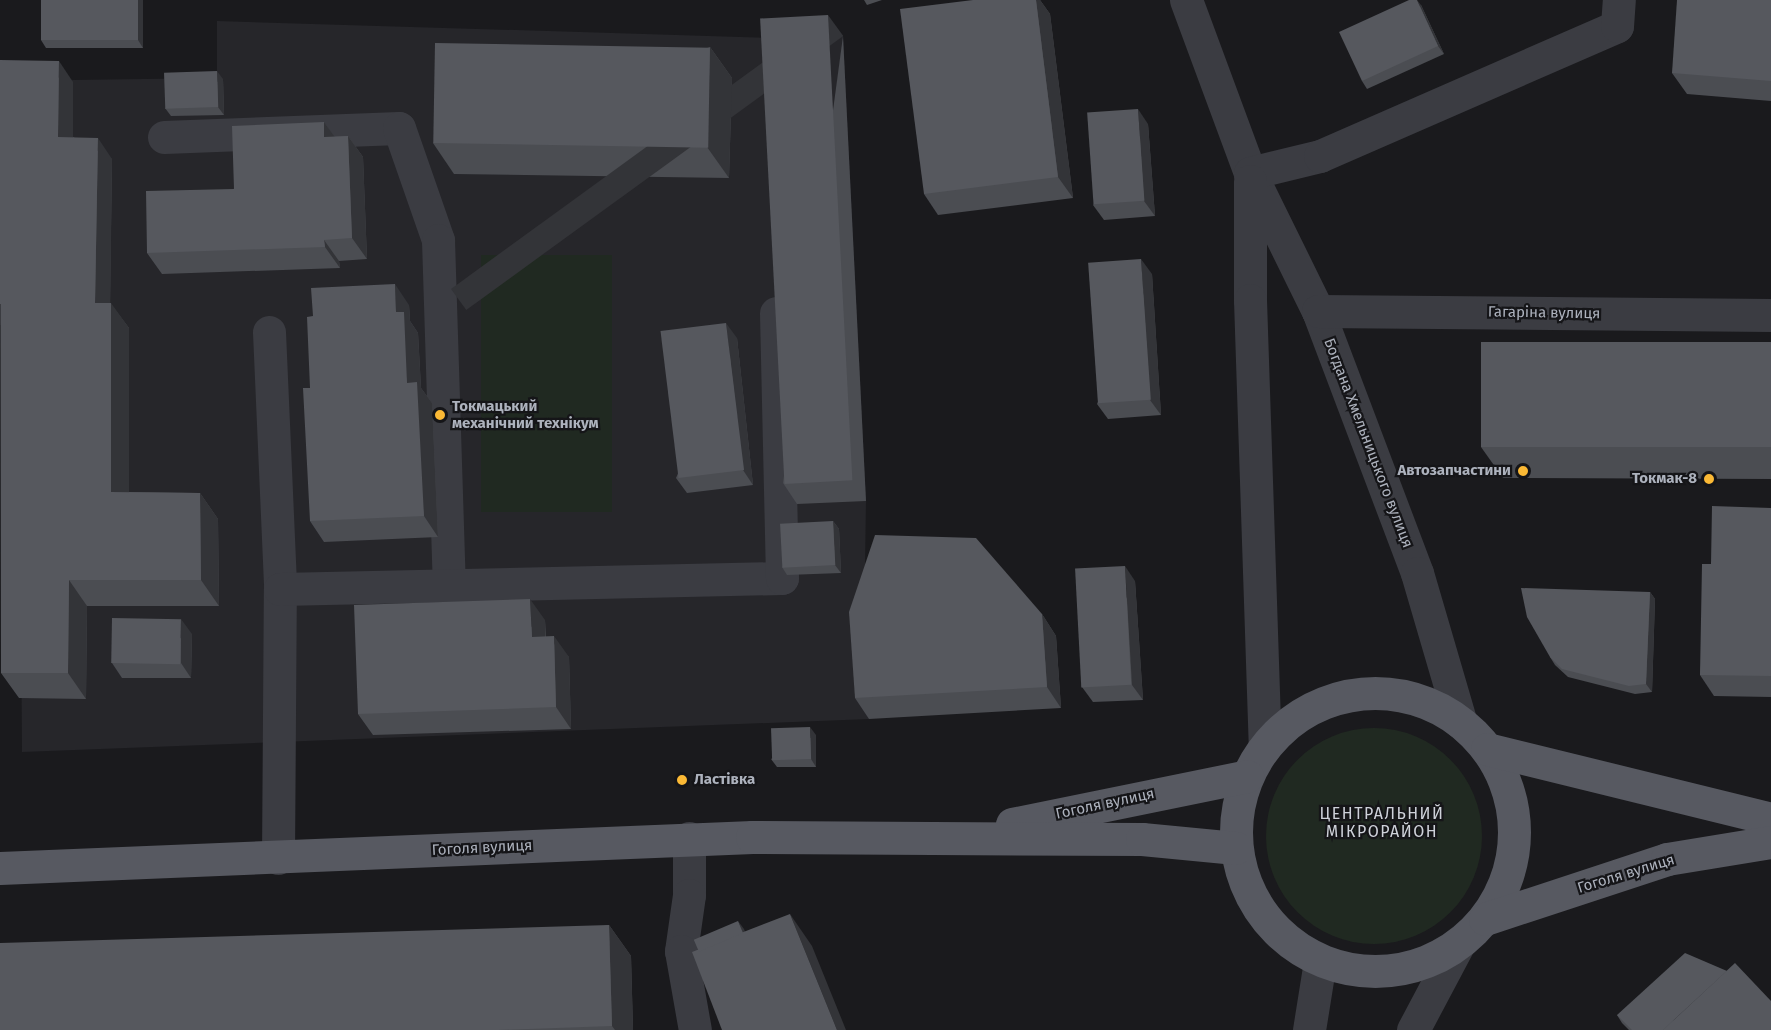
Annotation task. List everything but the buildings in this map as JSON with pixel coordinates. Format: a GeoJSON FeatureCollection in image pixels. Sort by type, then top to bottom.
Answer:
{"type":"FeatureCollection","features":[{"type":"Feature","properties":{"kind":"main road"},"geometry":{"type":"LineString","coordinates":[[1359,694],[1395,694],[1430,704],[1461,723],[1487,749],[1505,781],[1513,816],[1513,844],[1503,888],[1485,919],[1458,945],[1426,962],[1391,971],[1354,971],[1320,961],[1288,942],[1262,916],[1245,883],[1236,848],[1237,812],[1247,776],[1265,745],[1291,720],[1323,703],[1359,694]]}},
{"type":"Feature","properties":{"kind":"main road"},"geometry":{"type":"LineString","coordinates":[[1487,749],[1771,819]]}},
{"type":"Feature","properties":{"kind":"main road","name":"Гоголя вулиця"},"geometry":{"type":"LineString","coordinates":[[964,836],[1247,776]]}},
{"type":"Feature","properties":{"kind":"main road","name":"Гоголя вулиця"},"geometry":{"type":"LineString","coordinates":[[0,868],[278,858],[688,838],[964,836],[1142,839],[1236,848]]}},
{"type":"Feature","properties":{"kind":"main road","name":"Гоголя вулиця"},"geometry":{"type":"LineString","coordinates":[[1485,919],[1667,859],[1771,842]]}},
{"type":"Feature","properties":{"kind":"street","name":"Богдана Хмельницького вулиця"},"geometry":{"type":"LineString","coordinates":[[1186,0],[1250,173],[1318,311],[1417,573],[1461,723]]}},
{"type":"Feature","properties":{"kind":"street"},"geometry":{"type":"LineString","coordinates":[[1250,173],[1320,156],[1617,26],[1619,0]]}},
{"type":"Feature","properties":{"kind":"street"},"geometry":{"type":"LineString","coordinates":[[164,137],[399,128],[438,240],[449,585]]}},
{"type":"Feature","properties":{"kind":"street","name":"Богдана Хмельницького вулиця"},"geometry":{"type":"LineString","coordinates":[[1250,173],[1250,312],[1265,745]]}},
{"type":"Feature","properties":{"kind":"street"},"geometry":{"type":"LineString","coordinates":[[280,589],[782,578],[775,285]]}},
{"type":"Feature","properties":{"kind":"street","name":"Гагаріна вулиця"},"geometry":{"type":"LineString","coordinates":[[1318,311],[1771,315]]}},
{"type":"Feature","properties":{"kind":"street"},"geometry":{"type":"LineString","coordinates":[[269,332],[280,589],[278,858]]}},
{"type":"Feature","properties":{"kind":"street"},"geometry":{"type":"LineString","coordinates":[[688,838],[689,895],[681,951],[695,1030]]}},
{"type":"Feature","properties":{"kind":"street"},"geometry":{"type":"LineString","coordinates":[[1413,1030],[1458,945]]}},
{"type":"Feature","properties":{"kind":"street"},"geometry":{"type":"LineString","coordinates":[[1309,1030],[1320,961]]}},
{"type":"Feature","properties":{"kind":"shaded area","name":"Токмацький механічний технікум"},"geometry":{"type":"Polygon","coordinates":[[[217,21],[775,38],[843,36],[866,501],[864,633],[869,719],[22,752],[19,328],[0,325],[0,81],[217,78],[217,21]]]}},
{"type":"Feature","properties":{"kind":"shaded area"},"geometry":{"type":"Polygon","coordinates":[[[481,255],[612,255],[612,512],[481,512],[481,255]]]}},
{"type":"Feature","properties":{"kind":"shaded area"},"geometry":{"type":"Polygon","coordinates":[[[1363,728],[1385,728],[1415,736],[1434,746],[1451,759],[1464,776],[1474,795],[1482,825],[1482,847],[1474,877],[1464,896],[1451,913],[1434,926],[1405,940],[1385,944],[1363,944],[1343,940],[1323,931],[1305,920],[1290,905],[1270,867],[1266,847],[1266,825],[1270,805],[1279,785],[1290,767],[1305,752],[1343,732],[1363,728]]]}},
{"type":"Feature","properties":{"kind":"place","name":"Токмацький механічний технікум"},"geometry":{"type":"Point","coordinates":[440,415]}},
{"type":"Feature","properties":{"kind":"place","name":"Автозапчастини"},"geometry":{"type":"Point","coordinates":[1523,471]}},
{"type":"Feature","properties":{"kind":"place","name":"Токмак-8"},"geometry":{"type":"Point","coordinates":[1709,479]}},
{"type":"Feature","properties":{"kind":"place","name":"Ластівка"},"geometry":{"type":"Point","coordinates":[682,780]}},
{"type":"Feature","properties":{"kind":"district","name":"ЦЕНТРАЛЬНИЙ МІКРОРАЙОН"},"geometry":{"type":"Point","coordinates":[1382,823]}}]}
